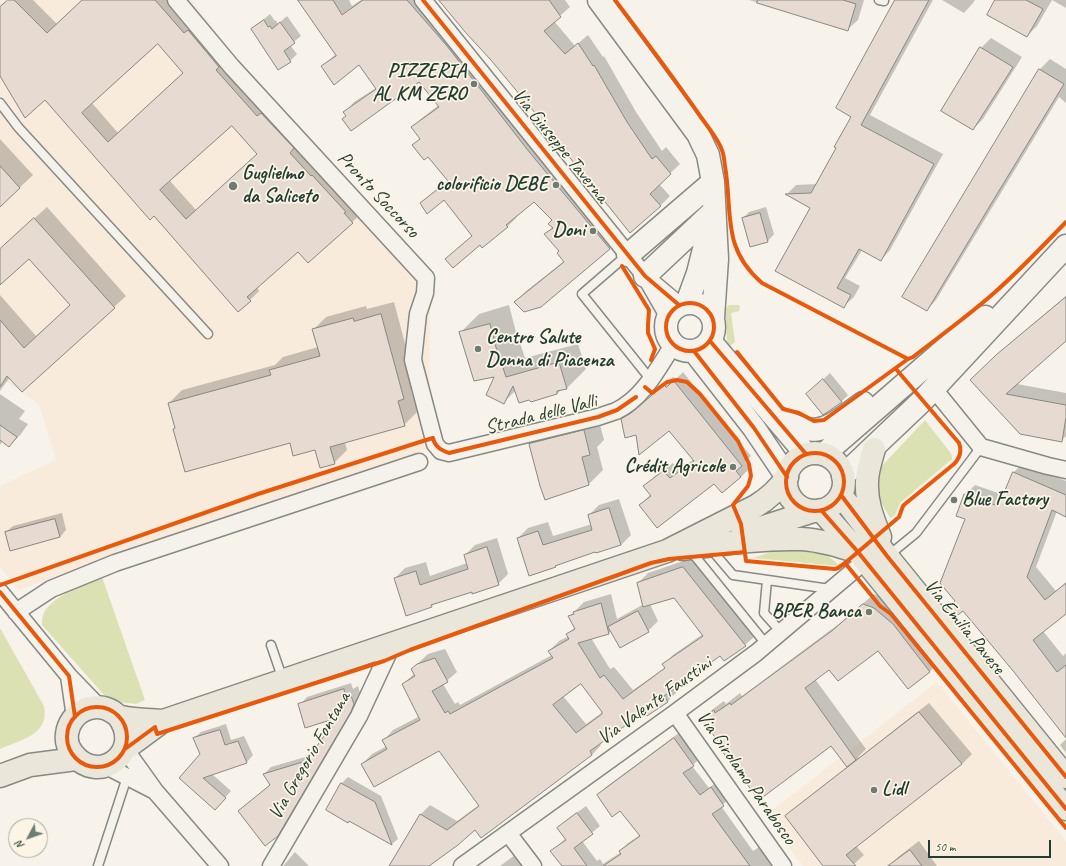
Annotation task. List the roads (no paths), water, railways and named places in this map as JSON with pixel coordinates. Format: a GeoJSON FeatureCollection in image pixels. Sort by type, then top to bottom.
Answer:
{"type":"FeatureCollection","features":[{"type":"Feature","properties":{"kind":"main road"},"geometry":{"type":"LineString","coordinates":[[874,449],[867,482],[868,503],[874,524],[888,556]]}},
{"type":"Feature","properties":{"kind":"main road"},"geometry":{"type":"LineString","coordinates":[[699,547],[829,507],[836,502],[842,486],[841,469],[837,463],[815,454],[799,458],[793,463],[787,477],[787,489],[792,500],[798,505],[817,510]]}},
{"type":"Feature","properties":{"kind":"main road"},"geometry":{"type":"LineString","coordinates":[[125,748],[163,721],[667,551],[756,506],[778,490],[787,477]]}},
{"type":"Feature","properties":{"kind":"main road","name":"Via Emilia Pavese"},"geometry":{"type":"LineString","coordinates":[[842,486],[888,556],[1061,783],[1066,809]]}},
{"type":"Feature","properties":{"kind":"main road","name":"Via Emilia Pavese"},"geometry":{"type":"LineString","coordinates":[[817,510],[861,556],[1061,783]]}},
{"type":"Feature","properties":{"kind":"main road"},"geometry":{"type":"LineString","coordinates":[[667,551],[751,541],[802,539],[833,544],[861,556]]}},
{"type":"Feature","properties":{"kind":"main road"},"geometry":{"type":"LineString","coordinates":[[30,765],[71,725],[82,711],[90,708],[99,707],[113,712],[119,717],[124,724],[126,732],[127,740],[125,748],[114,762],[106,766],[98,767],[83,764],[76,759],[67,742],[71,725]]}},
{"type":"Feature","properties":{"kind":"main road"},"geometry":{"type":"LineString","coordinates":[[119,717],[163,721]]}},
{"type":"Feature","properties":{"kind":"main road"},"geometry":{"type":"LineString","coordinates":[[0,776],[30,765],[76,759]]}},
{"type":"Feature","properties":{"kind":"street","name":"Pronto Soccorso"},"geometry":{"type":"LineString","coordinates":[[176,0],[232,67],[426,278],[425,293],[418,314],[413,360],[435,444],[441,451],[449,453]]}},
{"type":"Feature","properties":{"kind":"street","name":"Via Giuseppe Taverna"},"geometry":{"type":"LineString","coordinates":[[423,0],[645,276],[678,308]]}},
{"type":"Feature","properties":{"kind":"street"},"geometry":{"type":"LineString","coordinates":[[599,0],[698,134],[708,155],[713,182],[717,259],[713,318],[714,334],[702,346],[679,349],[668,339],[666,324],[678,308],[698,273],[714,211]]}},
{"type":"Feature","properties":{"kind":"street"},"geometry":{"type":"LineString","coordinates":[[628,255],[713,182]]}},
{"type":"Feature","properties":{"kind":"street"},"geometry":{"type":"LineString","coordinates":[[645,276],[714,211]]}},
{"type":"Feature","properties":{"kind":"street"},"geometry":{"type":"LineString","coordinates":[[842,486],[874,449],[934,389],[1029,284],[1066,246]]}},
{"type":"Feature","properties":{"kind":"street"},"geometry":{"type":"LineString","coordinates":[[702,346],[815,454],[952,343],[1029,284]]}},
{"type":"Feature","properties":{"kind":"street"},"geometry":{"type":"LineString","coordinates":[[678,308],[695,303],[709,311],[713,318]]}},
{"type":"Feature","properties":{"kind":"street"},"geometry":{"type":"LineString","coordinates":[[772,414],[789,424],[802,428],[811,430],[827,427],[837,422],[904,373],[952,343]]}},
{"type":"Feature","properties":{"kind":"street","name":"Strada delle Valli"},"geometry":{"type":"LineString","coordinates":[[449,453],[598,418],[617,410],[636,397],[652,380],[673,345]]}},
{"type":"Feature","properties":{"kind":"street"},"geometry":{"type":"LineString","coordinates":[[702,346],[787,477]]}},
{"type":"Feature","properties":{"kind":"street"},"geometry":{"type":"LineString","coordinates":[[934,389],[981,446],[1066,470]]}},
{"type":"Feature","properties":{"kind":"street"},"geometry":{"type":"LineString","coordinates":[[16,612],[52,589],[115,563],[419,462]]}},
{"type":"Feature","properties":{"kind":"street","name":"Via Valente Faustini"},"geometry":{"type":"LineString","coordinates":[[462,866],[675,713],[766,644],[830,589],[861,556]]}},
{"type":"Feature","properties":{"kind":"street"},"geometry":{"type":"LineString","coordinates":[[0,592],[69,676],[99,707]]}},
{"type":"Feature","properties":{"kind":"street","name":"Via Gregorio Fontana"},"geometry":{"type":"LineString","coordinates":[[271,866],[359,716],[393,643]]}},
{"type":"Feature","properties":{"kind":"street"},"geometry":{"type":"LineString","coordinates":[[69,676],[71,725]]}},
{"type":"Feature","properties":{"kind":"street","name":"Via Girolamo Parabosco"},"geometry":{"type":"LineString","coordinates":[[675,713],[783,866]]}},
{"type":"Feature","properties":{"kind":"street"},"geometry":{"type":"LineString","coordinates":[[125,748],[155,791],[220,866]]}},
{"type":"Feature","properties":{"kind":"street"},"geometry":{"type":"LineString","coordinates":[[106,766],[155,791]]}},
{"type":"Feature","properties":{"kind":"street"},"geometry":{"type":"LineString","coordinates":[[508,833],[533,866]]}},
{"type":"Feature","properties":{"kind":"lane"},"geometry":{"type":"LineString","coordinates":[[879,0],[884,0]]}},
{"type":"Feature","properties":{"kind":"lane"},"geometry":{"type":"LineString","coordinates":[[0,103],[18,127],[208,334]]}},
{"type":"Feature","properties":{"kind":"lane"},"geometry":{"type":"LineString","coordinates":[[628,255],[582,294],[652,380]]}},
{"type":"Feature","properties":{"kind":"lane"},"geometry":{"type":"LineString","coordinates":[[888,556],[916,534],[981,446]]}},
{"type":"Feature","properties":{"kind":"lane"},"geometry":{"type":"LineString","coordinates":[[699,547],[733,575],[830,589]]}},
{"type":"Feature","properties":{"kind":"lane"},"geometry":{"type":"LineString","coordinates":[[699,547],[766,644]]}},
{"type":"Feature","properties":{"kind":"lane"},"geometry":{"type":"LineString","coordinates":[[767,580],[764,613],[780,632]]}},
{"type":"Feature","properties":{"kind":"lane"},"geometry":{"type":"LineString","coordinates":[[271,645],[283,680]]}},
{"type":"Feature","properties":{"kind":"lane"},"geometry":{"type":"LineString","coordinates":[[98,866],[127,777]]}},
{"type":"Feature","properties":{"kind":"place","name":"PIZZERIA AL KM ZERO"},"geometry":{"type":"Point","coordinates":[474,84]}},
{"type":"Feature","properties":{"kind":"place","name":"colorificio DEBE"},"geometry":{"type":"Point","coordinates":[556,185]}},
{"type":"Feature","properties":{"kind":"place","name":"Guglielmo da Saliceto"},"geometry":{"type":"Point","coordinates":[233,186]}},
{"type":"Feature","properties":{"kind":"place","name":"Doni"},"geometry":{"type":"Point","coordinates":[593,231]}},
{"type":"Feature","properties":{"kind":"place","name":"Centro Salute Donna di Piacenza"},"geometry":{"type":"Point","coordinates":[478,349]}},
{"type":"Feature","properties":{"kind":"place","name":"Crédit Agricole"},"geometry":{"type":"Point","coordinates":[733,467]}},
{"type":"Feature","properties":{"kind":"place","name":"Blue Factory"},"geometry":{"type":"Point","coordinates":[954,500]}},
{"type":"Feature","properties":{"kind":"place","name":"BPER Banca"},"geometry":{"type":"Point","coordinates":[869,612]}},
{"type":"Feature","properties":{"kind":"place","name":"Lidl"},"geometry":{"type":"Point","coordinates":[874,790]}}]}
